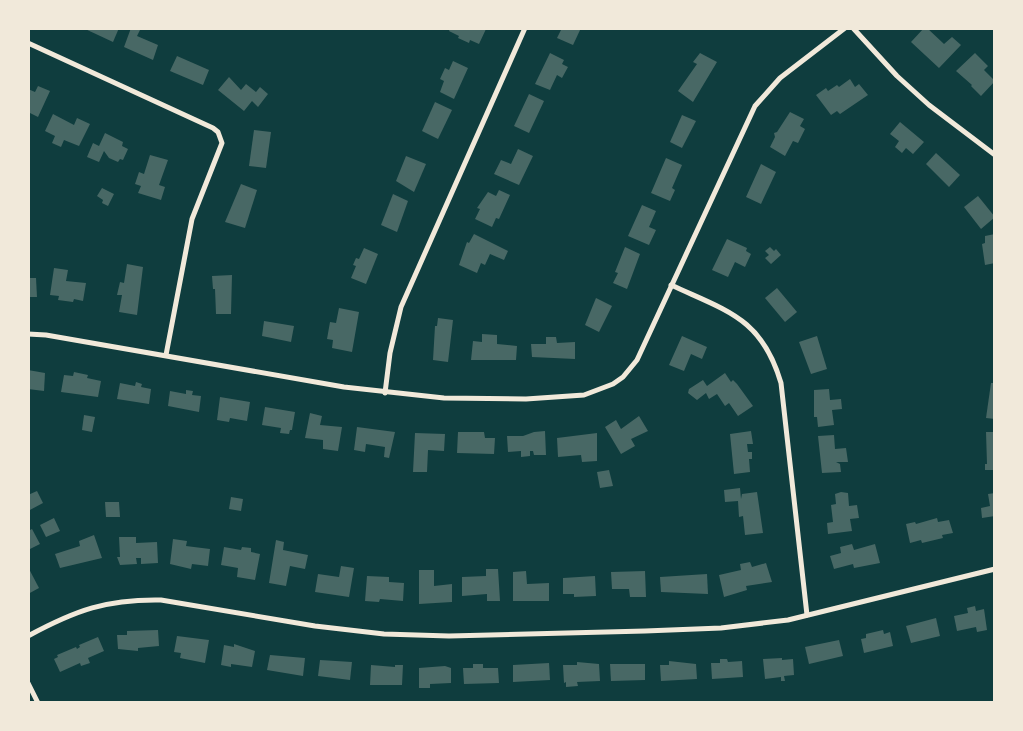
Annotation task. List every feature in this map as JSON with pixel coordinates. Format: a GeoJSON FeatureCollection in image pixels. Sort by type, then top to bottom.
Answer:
{"type":"FeatureCollection","features":[{"type":"Feature","properties":{"kind":"street"},"geometry":{"type":"LineString","coordinates":[[385,393],[401,307],[525,28]]}},
{"type":"Feature","properties":{"kind":"street"},"geometry":{"type":"LineString","coordinates":[[28,334],[385,393],[488,400],[561,397],[600,391],[623,377],[637,360],[755,106],[780,78],[845,28]]}},
{"type":"Feature","properties":{"kind":"street"},"geometry":{"type":"LineString","coordinates":[[853,28],[897,76],[929,105],[995,156]]}},
{"type":"Feature","properties":{"kind":"street"},"geometry":{"type":"LineString","coordinates":[[28,43],[213,128],[220,136],[222,143],[202,190],[189,231],[166,355]]}},
{"type":"Feature","properties":{"kind":"street"},"geometry":{"type":"LineString","coordinates":[[671,285],[726,311],[750,327],[767,347],[775,362],[781,383],[807,615]]}},
{"type":"Feature","properties":{"kind":"street"},"geometry":{"type":"LineString","coordinates":[[28,636],[79,610],[141,600],[161,600],[327,628],[384,634],[449,636],[721,628],[762,625],[995,569]]}},
{"type":"Feature","properties":{"kind":"street"},"geometry":{"type":"LineString","coordinates":[[28,682],[38,703]]}},
{"type":"Feature","properties":{"kind":"building"},"geometry":{"type":"Polygon","coordinates":[[[83,28],[119,28],[113,42],[83,28]]]}},
{"type":"Feature","properties":{"kind":"building"},"geometry":{"type":"Polygon","coordinates":[[[131,28],[141,28],[137,36],[158,45],[153,60],[124,47],[131,28]]]}},
{"type":"Feature","properties":{"kind":"building"},"geometry":{"type":"Polygon","coordinates":[[[450,28],[486,29],[479,44],[458,38],[459,36],[449,31],[450,28]]]}},
{"type":"Feature","properties":{"kind":"building"},"geometry":{"type":"Polygon","coordinates":[[[562,28],[581,28],[573,45],[557,38],[562,28]]]}},
{"type":"Feature","properties":{"kind":"building"},"geometry":{"type":"Polygon","coordinates":[[[924,28],[944,44],[952,37],[961,45],[939,68],[911,42],[924,28]]]}},
{"type":"Feature","properties":{"kind":"building"},"geometry":{"type":"Polygon","coordinates":[[[550,53],[564,60],[562,64],[568,67],[562,78],[557,75],[550,90],[535,84],[550,53]]]}},
{"type":"Feature","properties":{"kind":"building"},"geometry":{"type":"Polygon","coordinates":[[[700,53],[717,62],[693,102],[678,91],[697,64],[693,62],[700,53]]]}},
{"type":"Feature","properties":{"kind":"building"},"geometry":{"type":"Polygon","coordinates":[[[975,53],[988,66],[984,70],[995,81],[981,96],[956,71],[975,53]]]}},
{"type":"Feature","properties":{"kind":"building"},"geometry":{"type":"Polygon","coordinates":[[[177,56],[209,70],[203,85],[170,71],[177,56]]]}},
{"type":"Feature","properties":{"kind":"building"},"geometry":{"type":"Polygon","coordinates":[[[453,61],[468,68],[454,99],[440,92],[444,81],[440,79],[445,68],[449,70],[453,61]]]}},
{"type":"Feature","properties":{"kind":"building"},"geometry":{"type":"Polygon","coordinates":[[[229,77],[241,90],[246,84],[256,92],[260,87],[268,94],[258,107],[252,101],[244,111],[218,90],[229,77]]]}},
{"type":"Feature","properties":{"kind":"building"},"geometry":{"type":"Polygon","coordinates":[[[850,79],[855,87],[859,84],[868,95],[840,114],[837,111],[831,115],[816,95],[826,88],[828,91],[837,85],[839,87],[850,79]]]}},
{"type":"Feature","properties":{"kind":"building"},"geometry":{"type":"Polygon","coordinates":[[[38,86],[50,91],[38,117],[28,112],[28,89],[35,92],[38,86]]]}},
{"type":"Feature","properties":{"kind":"building"},"geometry":{"type":"Polygon","coordinates":[[[529,94],[544,101],[529,133],[514,126],[529,94]]]}},
{"type":"Feature","properties":{"kind":"building"},"geometry":{"type":"Polygon","coordinates":[[[435,102],[452,110],[438,139],[422,131],[435,102]]]}},
{"type":"Feature","properties":{"kind":"building"},"geometry":{"type":"Polygon","coordinates":[[[790,112],[804,119],[800,126],[805,129],[798,143],[793,141],[785,156],[770,147],[774,133],[790,112]]]}},
{"type":"Feature","properties":{"kind":"building"},"geometry":{"type":"Polygon","coordinates":[[[53,114],[74,125],[77,118],[90,124],[79,146],[64,140],[61,147],[52,143],[55,136],[45,131],[53,114]]]}},
{"type":"Feature","properties":{"kind":"building"},"geometry":{"type":"Polygon","coordinates":[[[682,115],[696,121],[682,148],[670,142],[682,115]]]}},
{"type":"Feature","properties":{"kind":"building"},"geometry":{"type":"Polygon","coordinates":[[[900,122],[924,142],[913,154],[906,148],[902,153],[895,147],[899,141],[890,134],[900,122]]]}},
{"type":"Feature","properties":{"kind":"building"},"geometry":{"type":"Polygon","coordinates":[[[254,130],[271,132],[266,168],[249,166],[254,130]]]}},
{"type":"Feature","properties":{"kind":"building"},"geometry":{"type":"Polygon","coordinates":[[[105,133],[123,142],[122,146],[128,149],[123,160],[118,162],[109,158],[104,151],[99,162],[87,157],[93,143],[99,146],[105,133]]]}},
{"type":"Feature","properties":{"kind":"building"},"geometry":{"type":"Polygon","coordinates":[[[518,149],[533,156],[519,185],[494,174],[501,160],[511,164],[518,149]]]}},
{"type":"Feature","properties":{"kind":"building"},"geometry":{"type":"Polygon","coordinates":[[[936,153],[960,175],[949,187],[926,164],[936,153]]]}},
{"type":"Feature","properties":{"kind":"building"},"geometry":{"type":"Polygon","coordinates":[[[150,155],[168,160],[159,185],[165,187],[161,200],[138,193],[141,186],[135,184],[139,172],[144,174],[150,155]]]}},
{"type":"Feature","properties":{"kind":"building"},"geometry":{"type":"Polygon","coordinates":[[[406,156],[426,164],[414,192],[396,181],[406,156]]]}},
{"type":"Feature","properties":{"kind":"building"},"geometry":{"type":"Polygon","coordinates":[[[666,158],[682,165],[672,188],[675,190],[670,201],[651,193],[666,158]]]}},
{"type":"Feature","properties":{"kind":"building"},"geometry":{"type":"Polygon","coordinates":[[[761,164],[776,172],[761,204],[746,197],[761,164]]]}},
{"type":"Feature","properties":{"kind":"building"},"geometry":{"type":"Polygon","coordinates":[[[241,184],[257,190],[245,228],[225,222],[241,184]]]}},
{"type":"Feature","properties":{"kind":"building"},"geometry":{"type":"Polygon","coordinates":[[[102,188],[114,194],[108,206],[97,196],[102,188]]]}},
{"type":"Feature","properties":{"kind":"building"},"geometry":{"type":"Polygon","coordinates":[[[499,190],[510,195],[499,219],[496,218],[492,227],[475,219],[480,209],[477,208],[488,192],[496,196],[499,190]]]}},
{"type":"Feature","properties":{"kind":"building"},"geometry":{"type":"Polygon","coordinates":[[[393,194],[408,201],[397,232],[381,225],[393,194]]]}},
{"type":"Feature","properties":{"kind":"building"},"geometry":{"type":"Polygon","coordinates":[[[978,196],[995,217],[981,229],[964,207],[978,196]]]}},
{"type":"Feature","properties":{"kind":"building"},"geometry":{"type":"Polygon","coordinates":[[[642,205],[656,211],[649,227],[656,230],[649,245],[628,236],[642,205]]]}},
{"type":"Feature","properties":{"kind":"building"},"geometry":{"type":"Polygon","coordinates":[[[474,234],[508,251],[504,260],[490,254],[485,265],[481,263],[477,273],[459,265],[467,242],[469,243],[474,234]]]}},
{"type":"Feature","properties":{"kind":"building"},"geometry":{"type":"Polygon","coordinates":[[[995,234],[995,263],[985,265],[982,244],[985,243],[985,236],[995,234]]]}},
{"type":"Feature","properties":{"kind":"building"},"geometry":{"type":"Polygon","coordinates":[[[727,239],[747,248],[746,251],[751,254],[745,267],[735,262],[728,277],[712,270],[727,239]]]}},
{"type":"Feature","properties":{"kind":"building"},"geometry":{"type":"Polygon","coordinates":[[[625,247],[640,254],[627,289],[613,283],[625,247]]]}},
{"type":"Feature","properties":{"kind":"building"},"geometry":{"type":"Polygon","coordinates":[[[770,247],[781,255],[771,264],[765,258],[769,255],[765,251],[770,247]]]}},
{"type":"Feature","properties":{"kind":"building"},"geometry":{"type":"Polygon","coordinates":[[[364,248],[378,254],[366,284],[351,278],[356,258],[359,259],[364,248]]]}},
{"type":"Feature","properties":{"kind":"building"},"geometry":{"type":"Polygon","coordinates":[[[127,264],[143,267],[137,315],[119,312],[122,295],[117,295],[120,282],[124,283],[127,264]]]}},
{"type":"Feature","properties":{"kind":"building"},"geometry":{"type":"Polygon","coordinates":[[[54,268],[68,270],[66,281],[86,283],[83,301],[58,300],[59,296],[50,295],[54,268]]]}},
{"type":"Feature","properties":{"kind":"building"},"geometry":{"type":"Polygon","coordinates":[[[232,275],[231,314],[216,314],[212,276],[232,275]]]}},
{"type":"Feature","properties":{"kind":"building"},"geometry":{"type":"Polygon","coordinates":[[[29,278],[36,278],[37,297],[28,297],[29,278]]]}},
{"type":"Feature","properties":{"kind":"building"},"geometry":{"type":"Polygon","coordinates":[[[777,288],[797,312],[785,322],[765,298],[777,288]]]}},
{"type":"Feature","properties":{"kind":"building"},"geometry":{"type":"Polygon","coordinates":[[[596,298],[612,306],[599,332],[585,325],[596,298]]]}},
{"type":"Feature","properties":{"kind":"building"},"geometry":{"type":"Polygon","coordinates":[[[339,308],[359,312],[352,352],[332,348],[333,340],[327,339],[330,322],[336,323],[339,308]]]}},
{"type":"Feature","properties":{"kind":"building"},"geometry":{"type":"Polygon","coordinates":[[[438,318],[453,320],[448,362],[433,360],[438,318]]]}},
{"type":"Feature","properties":{"kind":"building"},"geometry":{"type":"Polygon","coordinates":[[[264,321],[294,326],[291,342],[262,336],[264,321]]]}},
{"type":"Feature","properties":{"kind":"building"},"geometry":{"type":"Polygon","coordinates":[[[482,334],[497,335],[497,344],[517,346],[516,360],[471,360],[473,341],[482,342],[482,334]]]}},
{"type":"Feature","properties":{"kind":"building"},"geometry":{"type":"Polygon","coordinates":[[[682,336],[707,347],[702,359],[691,354],[684,371],[669,365],[682,336]]]}},
{"type":"Feature","properties":{"kind":"building"},"geometry":{"type":"Polygon","coordinates":[[[817,336],[827,369],[811,374],[799,342],[817,336]]]}},
{"type":"Feature","properties":{"kind":"building"},"geometry":{"type":"Polygon","coordinates":[[[546,337],[556,337],[557,343],[575,342],[575,359],[532,357],[531,344],[546,344],[546,337]]]}},
{"type":"Feature","properties":{"kind":"building"},"geometry":{"type":"Polygon","coordinates":[[[28,370],[45,373],[44,391],[28,389],[28,370]]]}},
{"type":"Feature","properties":{"kind":"building"},"geometry":{"type":"Polygon","coordinates":[[[74,372],[101,381],[98,397],[61,392],[64,375],[73,376],[74,372]]]}},
{"type":"Feature","properties":{"kind":"building"},"geometry":{"type":"Polygon","coordinates":[[[725,373],[753,406],[738,416],[729,403],[725,406],[717,394],[709,399],[706,393],[697,400],[688,393],[689,389],[703,380],[707,386],[725,373]]]}},
{"type":"Feature","properties":{"kind":"building"},"geometry":{"type":"Polygon","coordinates":[[[136,382],[142,384],[141,387],[151,389],[149,404],[117,399],[120,383],[135,386],[136,382]]]}},
{"type":"Feature","properties":{"kind":"building"},"geometry":{"type":"Polygon","coordinates":[[[991,383],[995,383],[995,419],[986,418],[991,383]]]}},
{"type":"Feature","properties":{"kind":"building"},"geometry":{"type":"Polygon","coordinates":[[[829,389],[830,400],[841,399],[842,409],[832,410],[834,425],[818,427],[817,417],[814,417],[814,390],[829,389]]]}},
{"type":"Feature","properties":{"kind":"building"},"geometry":{"type":"Polygon","coordinates":[[[186,390],[193,391],[192,395],[201,396],[199,412],[168,406],[170,391],[186,394],[186,390]]]}},
{"type":"Feature","properties":{"kind":"building"},"geometry":{"type":"Polygon","coordinates":[[[220,397],[250,402],[247,421],[230,418],[229,422],[217,420],[220,397]]]}},
{"type":"Feature","properties":{"kind":"building"},"geometry":{"type":"Polygon","coordinates":[[[265,407],[295,412],[289,434],[280,433],[281,428],[262,425],[265,407]]]}},
{"type":"Feature","properties":{"kind":"building"},"geometry":{"type":"Polygon","coordinates":[[[310,413],[322,416],[320,425],[342,427],[338,451],[323,449],[323,440],[305,438],[310,413]]]}},
{"type":"Feature","properties":{"kind":"building"},"geometry":{"type":"Polygon","coordinates":[[[84,415],[95,417],[92,432],[82,430],[84,415]]]}},
{"type":"Feature","properties":{"kind":"building"},"geometry":{"type":"Polygon","coordinates":[[[639,416],[648,431],[631,439],[635,446],[621,454],[605,427],[616,420],[621,429],[639,416]]]}},
{"type":"Feature","properties":{"kind":"building"},"geometry":{"type":"Polygon","coordinates":[[[357,427],[395,432],[389,458],[384,457],[385,447],[366,444],[365,452],[354,450],[357,427]]]}},
{"type":"Feature","properties":{"kind":"building"},"geometry":{"type":"Polygon","coordinates":[[[545,431],[546,455],[534,455],[533,451],[530,451],[530,456],[521,457],[521,451],[508,452],[507,436],[545,431]]]}},
{"type":"Feature","properties":{"kind":"building"},"geometry":{"type":"Polygon","coordinates":[[[751,431],[753,444],[747,444],[748,452],[752,452],[752,459],[749,459],[750,472],[734,474],[730,434],[751,431]]]}},
{"type":"Feature","properties":{"kind":"building"},"geometry":{"type":"Polygon","coordinates":[[[458,432],[484,432],[485,438],[495,438],[494,454],[457,453],[458,432]]]}},
{"type":"Feature","properties":{"kind":"building"},"geometry":{"type":"Polygon","coordinates":[[[986,432],[995,432],[995,470],[985,470],[986,432]]]}},
{"type":"Feature","properties":{"kind":"building"},"geometry":{"type":"Polygon","coordinates":[[[415,433],[445,434],[444,451],[428,450],[427,472],[413,472],[415,433]]]}},
{"type":"Feature","properties":{"kind":"building"},"geometry":{"type":"Polygon","coordinates":[[[597,433],[597,461],[582,462],[581,455],[558,457],[557,438],[597,433]]]}},
{"type":"Feature","properties":{"kind":"building"},"geometry":{"type":"Polygon","coordinates":[[[834,435],[835,449],[846,448],[848,462],[836,462],[840,464],[841,472],[822,473],[818,436],[834,435]]]}},
{"type":"Feature","properties":{"kind":"building"},"geometry":{"type":"Polygon","coordinates":[[[609,470],[613,486],[600,488],[597,472],[609,470]]]}},
{"type":"Feature","properties":{"kind":"building"},"geometry":{"type":"Polygon","coordinates":[[[740,488],[741,499],[742,494],[757,492],[763,533],[745,535],[743,516],[739,517],[738,501],[725,502],[724,490],[740,488]]]}},
{"type":"Feature","properties":{"kind":"building"},"geometry":{"type":"Polygon","coordinates":[[[37,491],[43,503],[28,511],[28,495],[37,491]]]}},
{"type":"Feature","properties":{"kind":"building"},"geometry":{"type":"Polygon","coordinates":[[[848,493],[849,506],[857,505],[859,518],[850,519],[852,531],[828,534],[827,523],[833,522],[831,505],[836,504],[835,494],[848,493]]]}},
{"type":"Feature","properties":{"kind":"building"},"geometry":{"type":"Polygon","coordinates":[[[995,493],[995,516],[982,518],[981,508],[990,506],[988,494],[995,493]]]}},
{"type":"Feature","properties":{"kind":"building"},"geometry":{"type":"Polygon","coordinates":[[[231,497],[243,499],[241,511],[229,509],[231,497]]]}},
{"type":"Feature","properties":{"kind":"building"},"geometry":{"type":"Polygon","coordinates":[[[105,502],[119,502],[120,517],[106,517],[105,502]]]}},
{"type":"Feature","properties":{"kind":"building"},"geometry":{"type":"Polygon","coordinates":[[[54,518],[60,531],[46,537],[40,525],[54,518]]]}},
{"type":"Feature","properties":{"kind":"building"},"geometry":{"type":"Polygon","coordinates":[[[937,518],[938,522],[949,520],[953,533],[922,543],[921,540],[910,543],[906,524],[937,518]]]}},
{"type":"Feature","properties":{"kind":"building"},"geometry":{"type":"Polygon","coordinates":[[[32,529],[40,544],[28,550],[28,531],[32,529]]]}},
{"type":"Feature","properties":{"kind":"building"},"geometry":{"type":"Polygon","coordinates":[[[94,535],[102,558],[60,568],[55,554],[80,546],[79,541],[94,535]]]}},
{"type":"Feature","properties":{"kind":"building"},"geometry":{"type":"Polygon","coordinates":[[[119,537],[136,537],[136,543],[157,542],[158,563],[141,564],[141,558],[136,558],[137,564],[120,565],[117,557],[120,557],[119,537]]]}},
{"type":"Feature","properties":{"kind":"building"},"geometry":{"type":"Polygon","coordinates":[[[173,539],[187,541],[186,546],[210,549],[208,566],[192,564],[191,569],[170,564],[173,539]]]}},
{"type":"Feature","properties":{"kind":"building"},"geometry":{"type":"Polygon","coordinates":[[[276,540],[284,542],[283,550],[308,555],[305,569],[290,566],[286,586],[269,583],[276,540]]]}},
{"type":"Feature","properties":{"kind":"building"},"geometry":{"type":"Polygon","coordinates":[[[852,544],[854,550],[875,544],[880,563],[854,568],[853,564],[834,569],[830,556],[841,553],[840,547],[852,544]]]}},
{"type":"Feature","properties":{"kind":"building"},"geometry":{"type":"Polygon","coordinates":[[[224,547],[241,550],[242,547],[251,548],[251,552],[260,554],[255,580],[237,577],[238,568],[221,565],[224,547]]]}},
{"type":"Feature","properties":{"kind":"building"},"geometry":{"type":"Polygon","coordinates":[[[750,562],[752,567],[766,563],[772,582],[746,586],[747,590],[724,597],[719,575],[741,570],[740,564],[750,562]]]}},
{"type":"Feature","properties":{"kind":"building"},"geometry":{"type":"Polygon","coordinates":[[[341,566],[354,568],[349,597],[315,592],[318,574],[339,577],[341,566]]]}},
{"type":"Feature","properties":{"kind":"building"},"geometry":{"type":"Polygon","coordinates":[[[28,567],[39,588],[28,594],[28,567]]]}},
{"type":"Feature","properties":{"kind":"building"},"geometry":{"type":"Polygon","coordinates":[[[486,569],[498,569],[500,601],[487,601],[487,594],[462,596],[462,577],[486,576],[486,569]]]}},
{"type":"Feature","properties":{"kind":"building"},"geometry":{"type":"Polygon","coordinates":[[[419,570],[434,570],[434,586],[452,584],[452,602],[419,604],[419,570]]]}},
{"type":"Feature","properties":{"kind":"building"},"geometry":{"type":"Polygon","coordinates":[[[526,571],[527,584],[549,583],[549,601],[513,601],[513,572],[526,571]]]}},
{"type":"Feature","properties":{"kind":"building"},"geometry":{"type":"Polygon","coordinates":[[[645,571],[646,597],[630,597],[629,589],[612,589],[611,572],[645,571]]]}},
{"type":"Feature","properties":{"kind":"building"},"geometry":{"type":"Polygon","coordinates":[[[707,574],[708,594],[661,592],[660,577],[707,574]]]}},
{"type":"Feature","properties":{"kind":"building"},"geometry":{"type":"Polygon","coordinates":[[[367,576],[389,577],[389,582],[404,583],[403,601],[365,601],[367,576]]]}},
{"type":"Feature","properties":{"kind":"building"},"geometry":{"type":"Polygon","coordinates":[[[595,576],[596,596],[574,597],[574,594],[563,594],[563,578],[595,576]]]}},
{"type":"Feature","properties":{"kind":"building"},"geometry":{"type":"Polygon","coordinates":[[[975,606],[976,611],[984,609],[987,630],[977,632],[976,627],[957,631],[954,616],[968,613],[967,608],[975,606]]]}},
{"type":"Feature","properties":{"kind":"building"},"geometry":{"type":"Polygon","coordinates":[[[936,618],[940,636],[911,643],[906,626],[936,618]]]}},
{"type":"Feature","properties":{"kind":"building"},"geometry":{"type":"Polygon","coordinates":[[[158,630],[159,646],[138,648],[138,651],[118,649],[117,635],[127,635],[127,631],[158,630]]]}},
{"type":"Feature","properties":{"kind":"building"},"geometry":{"type":"Polygon","coordinates":[[[883,630],[884,634],[890,632],[893,646],[864,653],[861,639],[866,638],[866,634],[883,630]]]}},
{"type":"Feature","properties":{"kind":"building"},"geometry":{"type":"Polygon","coordinates":[[[177,636],[209,640],[205,663],[180,658],[181,653],[174,652],[177,636]]]}},
{"type":"Feature","properties":{"kind":"building"},"geometry":{"type":"Polygon","coordinates":[[[98,637],[104,651],[88,658],[90,663],[81,666],[80,663],[60,672],[54,659],[57,655],[76,647],[77,649],[79,645],[98,637]]]}},
{"type":"Feature","properties":{"kind":"building"},"geometry":{"type":"Polygon","coordinates":[[[839,640],[843,656],[809,664],[805,647],[839,640]]]}},
{"type":"Feature","properties":{"kind":"building"},"geometry":{"type":"Polygon","coordinates":[[[234,644],[255,651],[252,667],[221,665],[224,645],[234,647],[234,644]]]}},
{"type":"Feature","properties":{"kind":"building"},"geometry":{"type":"Polygon","coordinates":[[[270,655],[305,658],[303,676],[267,670],[270,655]]]}},
{"type":"Feature","properties":{"kind":"building"},"geometry":{"type":"Polygon","coordinates":[[[720,659],[727,659],[728,662],[742,661],[743,677],[712,679],[711,663],[720,663],[720,659]]]}},
{"type":"Feature","properties":{"kind":"building"},"geometry":{"type":"Polygon","coordinates":[[[763,659],[793,659],[794,675],[784,676],[785,681],[781,681],[781,677],[765,679],[763,659]]]}},
{"type":"Feature","properties":{"kind":"building"},"geometry":{"type":"Polygon","coordinates":[[[320,660],[352,662],[350,680],[318,676],[320,660]]]}},
{"type":"Feature","properties":{"kind":"building"},"geometry":{"type":"Polygon","coordinates":[[[669,661],[696,664],[697,679],[661,681],[660,665],[669,665],[669,661]]]}},
{"type":"Feature","properties":{"kind":"building"},"geometry":{"type":"Polygon","coordinates":[[[577,662],[599,664],[600,681],[577,682],[578,686],[566,687],[563,665],[577,665],[577,662]]]}},
{"type":"Feature","properties":{"kind":"building"},"geometry":{"type":"Polygon","coordinates":[[[549,663],[550,680],[513,682],[513,665],[549,663]]]}},
{"type":"Feature","properties":{"kind":"building"},"geometry":{"type":"Polygon","coordinates":[[[473,664],[483,664],[483,668],[498,668],[499,683],[464,684],[463,668],[473,668],[473,664]]]}},
{"type":"Feature","properties":{"kind":"building"},"geometry":{"type":"Polygon","coordinates":[[[610,664],[645,664],[645,680],[611,681],[610,664]]]}},
{"type":"Feature","properties":{"kind":"building"},"geometry":{"type":"Polygon","coordinates":[[[371,665],[403,665],[402,685],[370,685],[371,665]]]}},
{"type":"Feature","properties":{"kind":"building"},"geometry":{"type":"Polygon","coordinates":[[[419,668],[451,668],[451,683],[430,684],[430,688],[419,688],[419,668]]]}}]}
